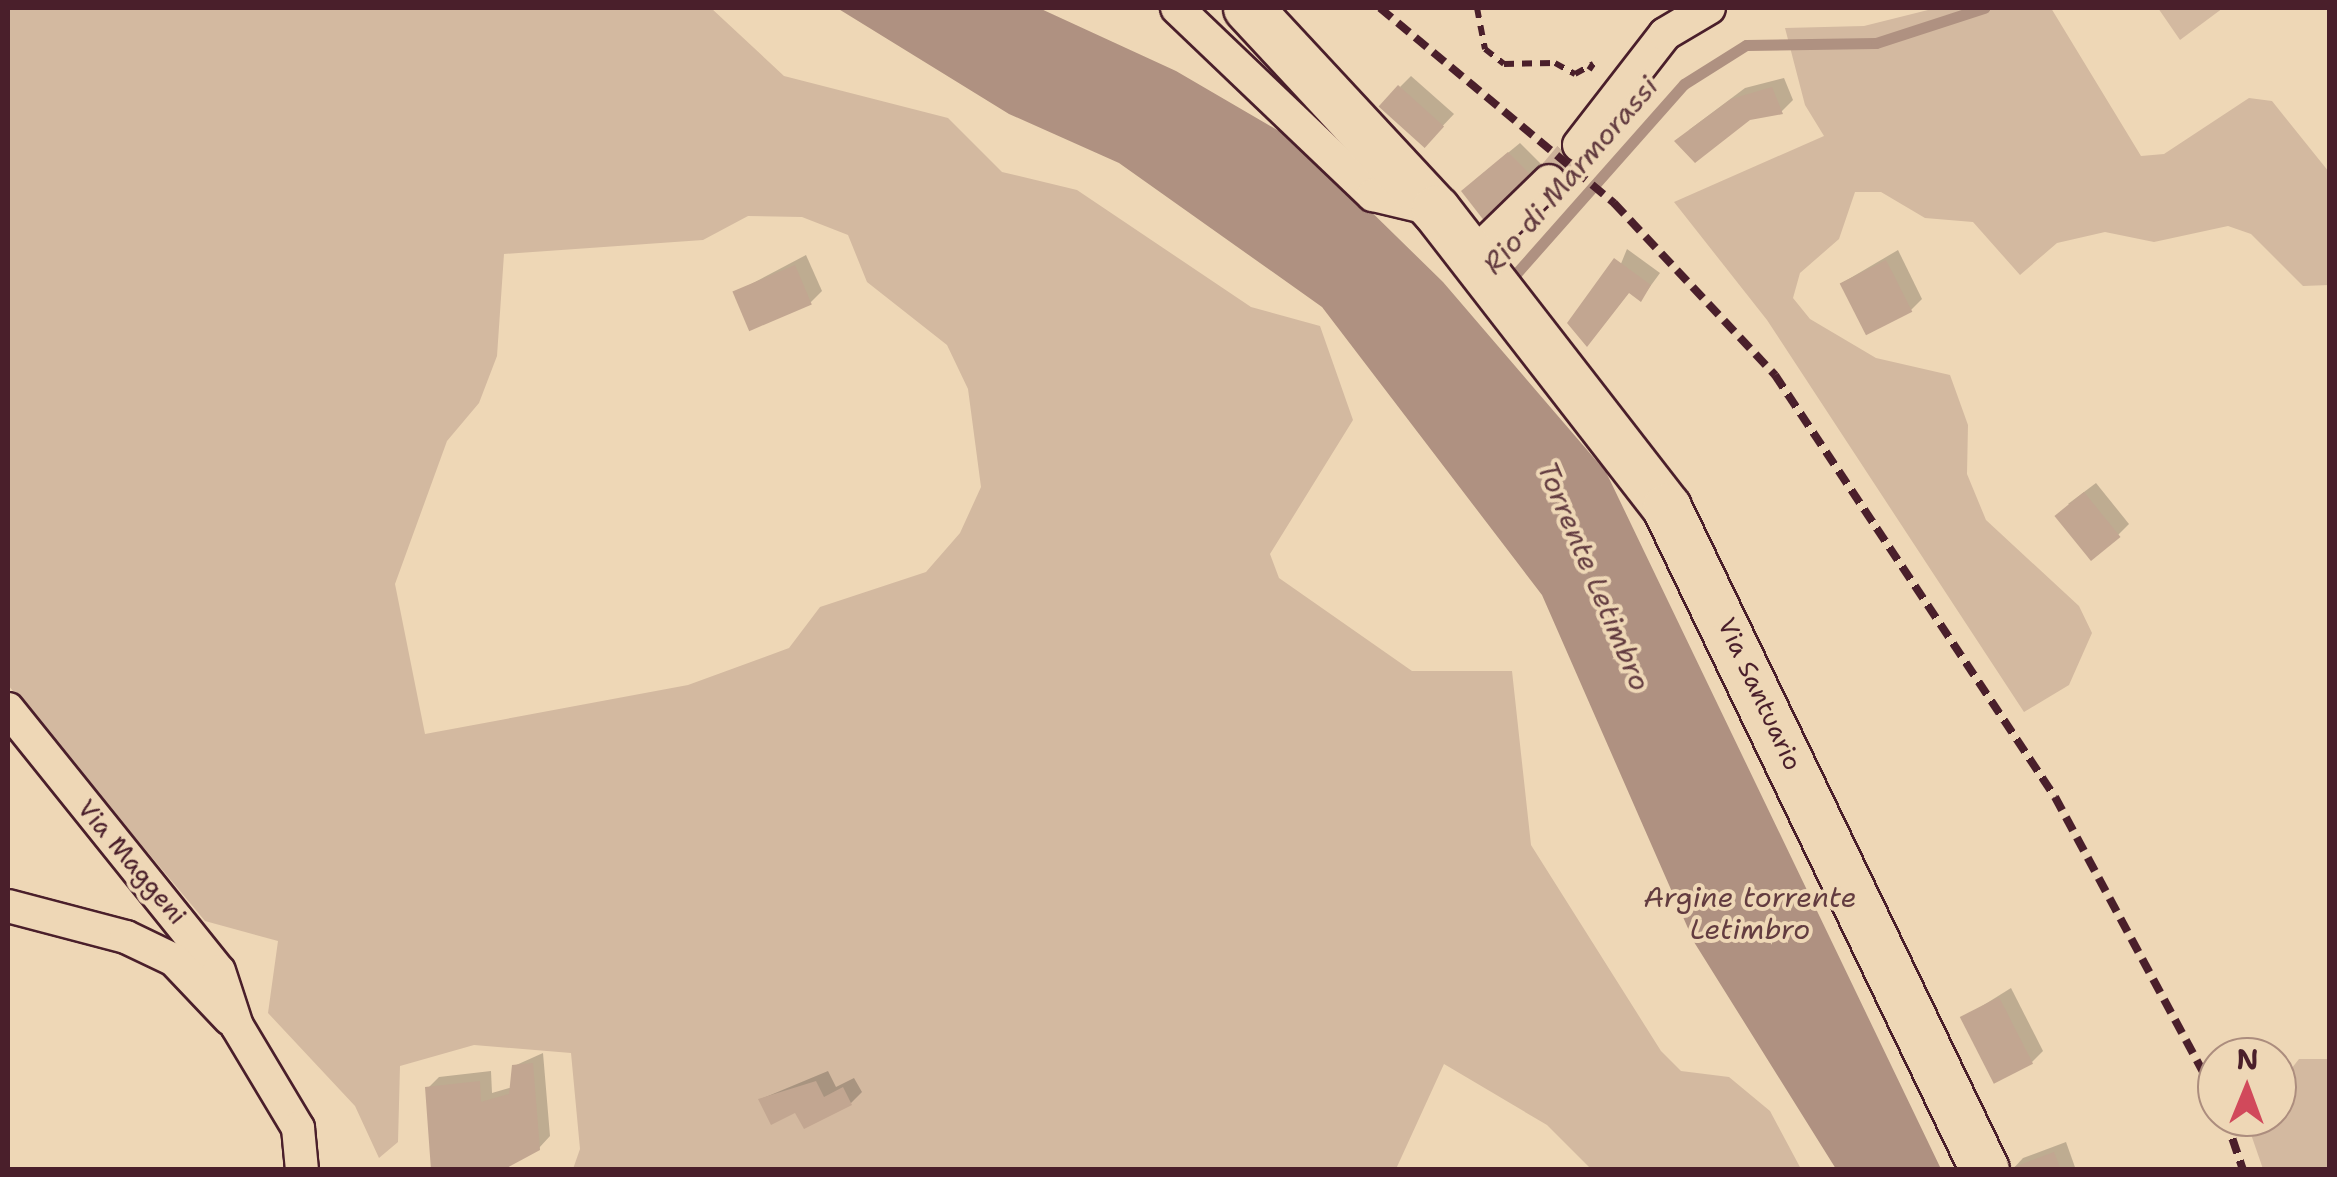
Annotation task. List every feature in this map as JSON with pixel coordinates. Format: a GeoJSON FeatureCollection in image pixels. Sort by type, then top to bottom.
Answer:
{"type":"FeatureCollection","features":[{"type":"Feature","properties":{"kind":"main road","name":"Via Santuario"},"geometry":{"type":"LineString","coordinates":[[1248,8],[1436,210],[1668,508],[1985,1170]]}},
{"type":"Feature","properties":{"kind":"street"},"geometry":{"type":"LineString","coordinates":[[1177,8],[1373,195],[1436,210]]}},
{"type":"Feature","properties":{"kind":"street"},"geometry":{"type":"LineString","coordinates":[[1579,145],[1665,34],[1709,8]]}},
{"type":"Feature","properties":{"kind":"street"},"geometry":{"type":"LineString","coordinates":[[1473,255],[1549,181]]}},
{"type":"Feature","properties":{"kind":"street","name":"Via Maggeni"},"geometry":{"type":"LineString","coordinates":[[8,709],[150,875],[219,971],[237,1026],[298,1128],[302,1170]]}},
{"type":"Feature","properties":{"kind":"street","name":"Via Maggeni"},"geometry":{"type":"LineString","coordinates":[[8,906],[126,936],[174,960],[237,1026]]}},
{"type":"Feature","properties":{"kind":"path"},"geometry":{"type":"LineString","coordinates":[[1477,8],[1485,48],[1504,64],[1555,63],[1575,74]]}},
{"type":"Feature","properties":{"kind":"shaded area"},"geometry":{"type":"Polygon","coordinates":[[[8,8],[711,8],[784,76],[948,118],[1002,172],[1077,190],[1251,307],[1320,326],[1353,420],[1270,554],[1279,578],[1412,671],[1512,671],[1531,845],[1661,1051],[1681,1071],[1729,1077],[1770,1111],[1801,1169],[1591,1169],[1547,1125],[1444,1064],[1396,1169],[573,1169],[580,1149],[571,1053],[474,1045],[400,1066],[398,1142],[379,1158],[355,1106],[268,1013],[278,941],[205,921],[8,685],[8,8]],[[748,216],[703,240],[504,254],[497,356],[479,403],[447,441],[395,584],[425,734],[688,685],[789,648],[820,607],[926,572],[960,533],[981,487],[968,389],[947,345],[867,282],[848,235],[802,217],[748,216]]]}},
{"type":"Feature","properties":{"kind":"shaded area"},"geometry":{"type":"Polygon","coordinates":[[[1936,8],[2051,8],[2141,156],[2164,154],[2249,98],[2272,101],[2329,172],[2329,285],[2303,286],[2251,234],[2228,226],[2154,242],[2105,232],[2057,243],[2020,275],[1973,222],[1925,218],[1881,192],[1855,192],[1839,239],[1800,273],[1793,298],[1810,319],[1876,358],[1950,375],[1968,425],[1967,474],[1986,520],[2079,606],[2092,633],[2069,685],[2024,712],[1767,320],[1674,202],[1824,136],[1805,105],[1785,28],[1864,26],[1936,8]]]}},
{"type":"Feature","properties":{"kind":"shaded area"},"geometry":{"type":"Polygon","coordinates":[[[2158,8],[2223,8],[2180,40],[2158,8]]]}},
{"type":"Feature","properties":{"kind":"shaded area"},"geometry":{"type":"Polygon","coordinates":[[[2329,1059],[2329,1169],[2263,1169],[2252,1137],[2297,1137],[2297,1062],[2329,1059]]]}},
{"type":"Feature","properties":{"kind":"water","name":"Argine torrente Letimbro"},"geometry":{"type":"Polygon","coordinates":[[[837,8],[1039,8],[1176,71],[1303,145],[1443,282],[1606,472],[1941,1169],[1836,1169],[1694,942],[1542,595],[1322,307],[1119,163],[1009,114],[837,8]]]}},
{"type":"Feature","properties":{"kind":"building"},"geometry":{"type":"Polygon","coordinates":[[[1398,85],[1444,126],[1425,148],[1379,107],[1398,85]]]}},
{"type":"Feature","properties":{"kind":"building"},"geometry":{"type":"Polygon","coordinates":[[[1772,87],[1783,114],[1750,120],[1695,163],[1674,141],[1731,99],[1772,87]]]}},
{"type":"Feature","properties":{"kind":"building"},"geometry":{"type":"Polygon","coordinates":[[[1508,152],[1537,181],[1489,227],[1461,191],[1508,152]]]}},
{"type":"Feature","properties":{"kind":"building"},"geometry":{"type":"Polygon","coordinates":[[[1614,258],[1651,285],[1641,302],[1629,293],[1587,347],[1567,323],[1614,258]]]}},
{"type":"Feature","properties":{"kind":"building"},"geometry":{"type":"Polygon","coordinates":[[[1886,260],[1912,312],[1866,335],[1840,284],[1886,260]]]}},
{"type":"Feature","properties":{"kind":"building"},"geometry":{"type":"Polygon","coordinates":[[[795,265],[812,305],[749,331],[732,292],[795,265]]]}},
{"type":"Feature","properties":{"kind":"building"},"geometry":{"type":"Polygon","coordinates":[[[2084,492],[2121,537],[2091,561],[2054,516],[2084,492]]]}},
{"type":"Feature","properties":{"kind":"building"},"geometry":{"type":"Polygon","coordinates":[[[1999,997],[2033,1064],[1994,1084],[1960,1017],[1999,997]]]}},
{"type":"Feature","properties":{"kind":"building"},"geometry":{"type":"Polygon","coordinates":[[[533,1063],[540,1150],[503,1170],[431,1170],[425,1087],[480,1081],[481,1102],[509,1094],[512,1065],[533,1063]]]}},
{"type":"Feature","properties":{"kind":"building"},"geometry":{"type":"Polygon","coordinates":[[[816,1081],[824,1097],[843,1087],[852,1105],[804,1129],[795,1113],[771,1125],[758,1099],[816,1081]]]}},
{"type":"Feature","properties":{"kind":"building"},"geometry":{"type":"Polygon","coordinates":[[[2054,1152],[2061,1170],[2009,1170],[2009,1169],[2054,1152]]]}},
{"type":"Feature","properties":{"kind":"waterway","name":"Rio di Marmorassi"},"geometry":{"type":"LineString","coordinates":[[1506,285],[1684,84],[1746,45],[1876,43],[1984,8]]}},
{"type":"Feature","properties":{"kind":"tunnel"},"geometry":{"type":"LineString","coordinates":[[1549,181],[1579,145]]}},
{"type":"Feature","properties":{"kind":"railway"},"geometry":{"type":"LineString","coordinates":[[1380,8],[1614,203],[1775,375],[2055,797],[2197,1061]]}},
{"type":"Feature","properties":{"kind":"railway"},"geometry":{"type":"LineString","coordinates":[[2232,1137],[2243,1170]]}},
{"type":"Feature","properties":{"kind":"water label","name":"Torrente Letimbro"},"geometry":{"type":"Point","coordinates":[1594,576]}}]}
